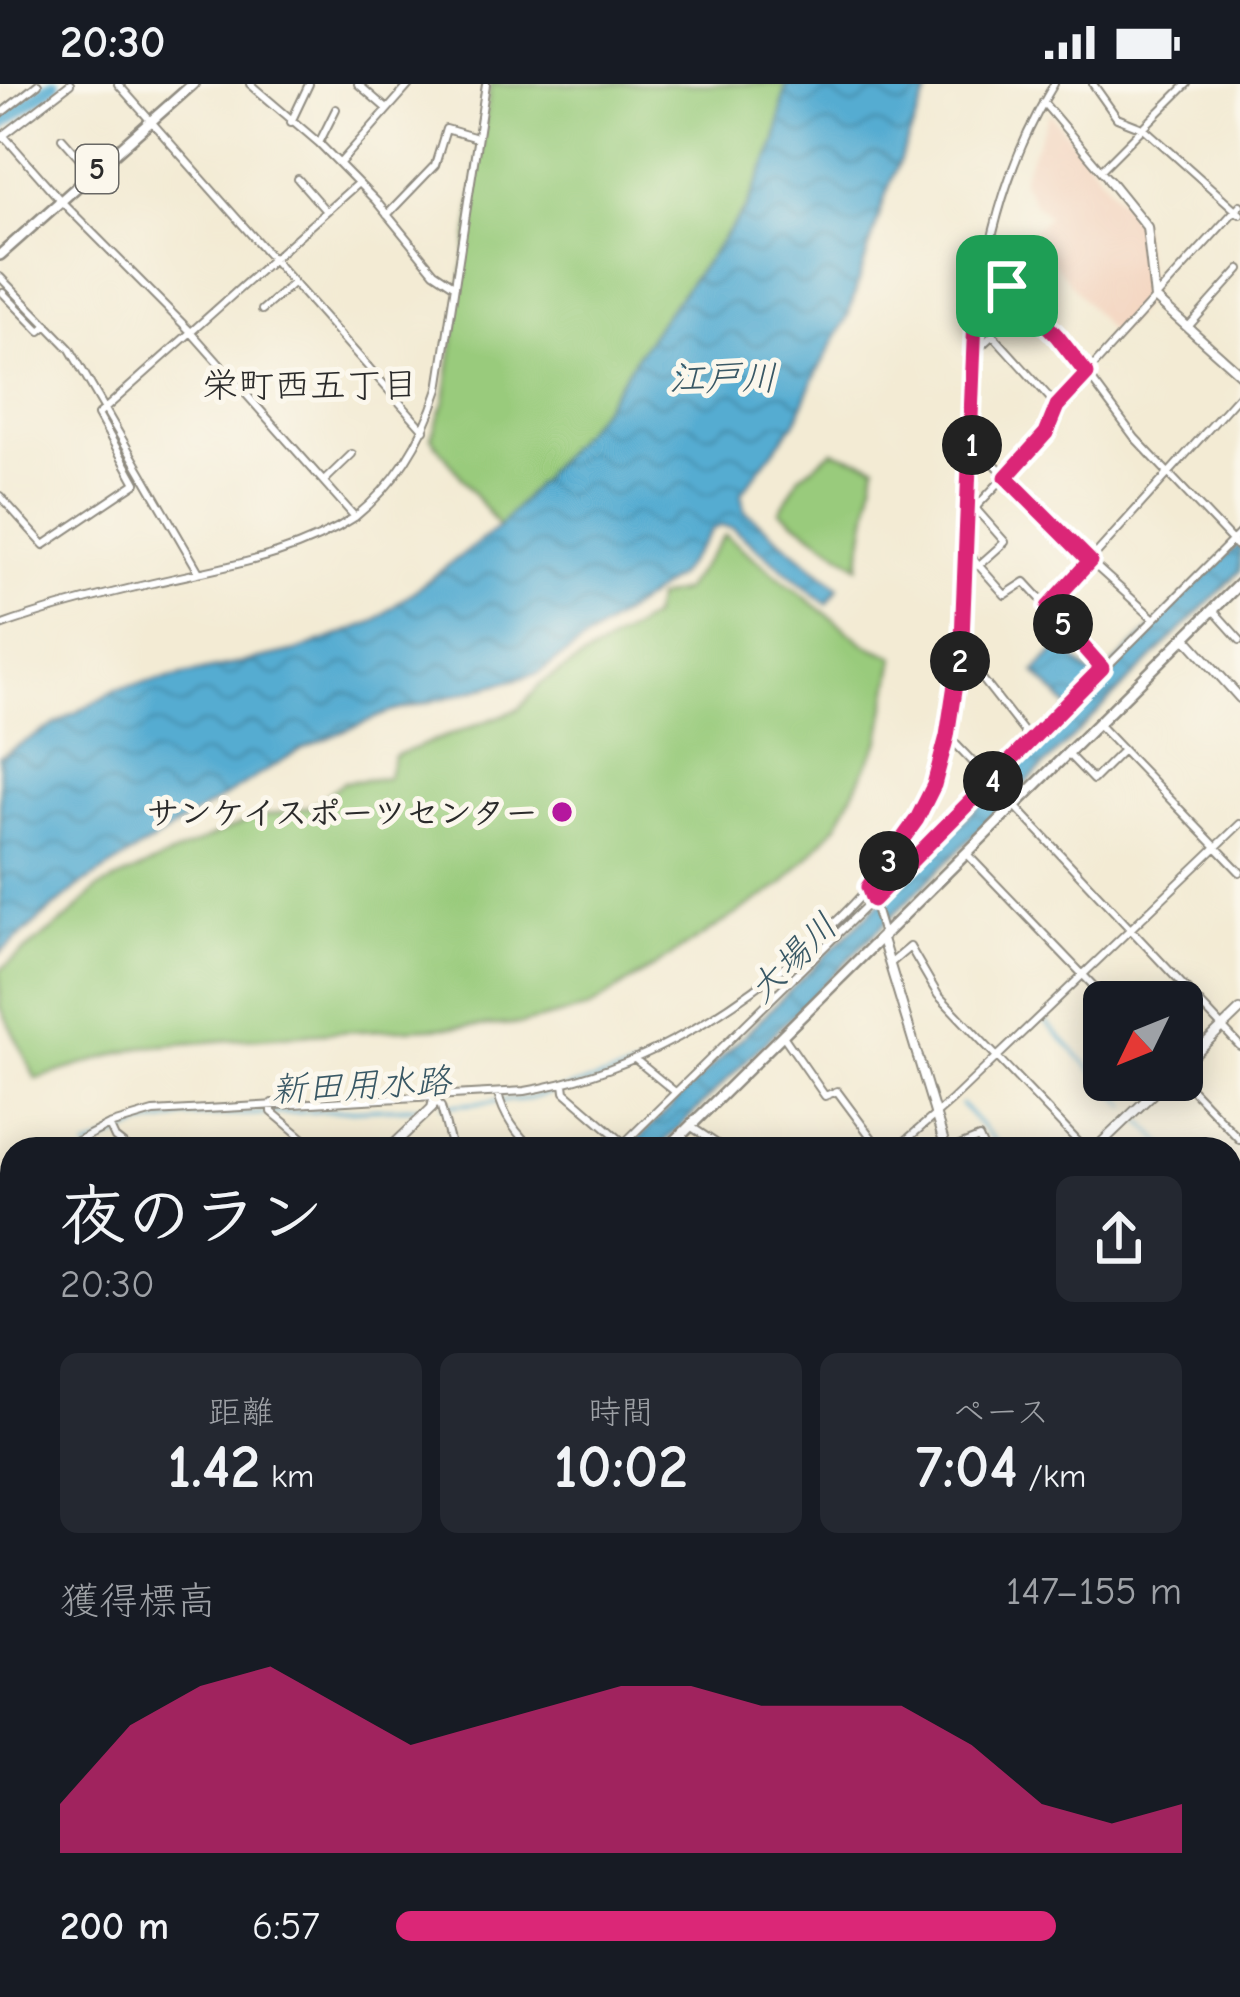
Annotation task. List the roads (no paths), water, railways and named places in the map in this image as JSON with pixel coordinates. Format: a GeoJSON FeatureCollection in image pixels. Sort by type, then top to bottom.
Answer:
{"type":"FeatureCollection","features":[{"type":"Feature","properties":{"kind":"main road","name":"5"},"geometry":{"type":"LineString","coordinates":[[0,254],[193,84]]}},
{"type":"Feature","properties":{"kind":"main road"},"geometry":{"type":"LineString","coordinates":[[679,1137],[1240,583]]}},
{"type":"Feature","properties":{"kind":"street"},"geometry":{"type":"LineString","coordinates":[[0,114],[38,84]]}},
{"type":"Feature","properties":{"kind":"street"},"geometry":{"type":"LineString","coordinates":[[70,84],[2,137],[191,332],[356,517]]}},
{"type":"Feature","properties":{"kind":"street"},"geometry":{"type":"LineString","coordinates":[[118,84],[424,430]]}},
{"type":"Feature","properties":{"kind":"street"},"geometry":{"type":"LineString","coordinates":[[250,84],[319,142],[388,214],[434,272],[455,286]]}},
{"type":"Feature","properties":{"kind":"street"},"geometry":{"type":"LineString","coordinates":[[291,122],[309,84]]}},
{"type":"Feature","properties":{"kind":"street"},"geometry":{"type":"LineString","coordinates":[[358,84],[388,109]]}},
{"type":"Feature","properties":{"kind":"street"},"geometry":{"type":"LineString","coordinates":[[340,164],[410,84]]}},
{"type":"Feature","properties":{"kind":"street"},"geometry":{"type":"LineString","coordinates":[[0,626],[61,606],[276,556],[356,517],[396,477],[424,430],[439,388],[486,84]]}},
{"type":"Feature","properties":{"kind":"street"},"geometry":{"type":"LineString","coordinates":[[86,1137],[109,1125],[168,1110],[435,1099],[563,1084],[636,1060],[688,1034],[745,997],[823,934],[868,887],[917,819],[934,785],[947,736],[960,657],[972,507],[974,344],[986,262],[1006,190],[1054,84]]}},
{"type":"Feature","properties":{"kind":"street"},"geometry":{"type":"LineString","coordinates":[[972,507],[1046,433],[1057,406],[1238,210],[1145,129],[1117,118],[1093,84]]}},
{"type":"Feature","properties":{"kind":"street"},"geometry":{"type":"LineString","coordinates":[[1101,170],[1187,84]]}},
{"type":"Feature","properties":{"kind":"street"},"geometry":{"type":"LineString","coordinates":[[1043,102],[1147,227],[1155,298],[1240,374]]}},
{"type":"Feature","properties":{"kind":"street"},"geometry":{"type":"LineString","coordinates":[[319,142],[336,109]]}},
{"type":"Feature","properties":{"kind":"street"},"geometry":{"type":"LineString","coordinates":[[388,214],[435,165],[446,129],[476,138]]}},
{"type":"Feature","properties":{"kind":"street"},"geometry":{"type":"LineString","coordinates":[[63,144],[93,173]]}},
{"type":"Feature","properties":{"kind":"street"},"geometry":{"type":"LineString","coordinates":[[298,179],[326,211]]}},
{"type":"Feature","properties":{"kind":"street"},"geometry":{"type":"LineString","coordinates":[[101,412],[358,183]]}},
{"type":"Feature","properties":{"kind":"street"},"geometry":{"type":"LineString","coordinates":[[986,262],[1057,336],[1135,438],[1236,545]]}},
{"type":"Feature","properties":{"kind":"street"},"geometry":{"type":"LineString","coordinates":[[1188,327],[1240,269]]}},
{"type":"Feature","properties":{"kind":"street"},"geometry":{"type":"LineString","coordinates":[[0,277],[70,349],[139,480],[200,572]]}},
{"type":"Feature","properties":{"kind":"street"},"geometry":{"type":"LineString","coordinates":[[262,310],[293,283]]}},
{"type":"Feature","properties":{"kind":"street"},"geometry":{"type":"LineString","coordinates":[[3,293],[40,331],[47,325]]}},
{"type":"Feature","properties":{"kind":"street"},"geometry":{"type":"LineString","coordinates":[[974,344],[982,345],[993,335],[1057,406]]}},
{"type":"Feature","properties":{"kind":"street"},"geometry":{"type":"LineString","coordinates":[[79,386],[88,379]]}},
{"type":"Feature","properties":{"kind":"street"},"geometry":{"type":"LineString","coordinates":[[1048,607],[1240,394]]}},
{"type":"Feature","properties":{"kind":"street"},"geometry":{"type":"LineString","coordinates":[[972,441],[1090,561],[1154,618]]}},
{"type":"Feature","properties":{"kind":"street"},"geometry":{"type":"LineString","coordinates":[[324,481],[352,454]]}},
{"type":"Feature","properties":{"kind":"street"},"geometry":{"type":"LineString","coordinates":[[0,496],[44,545],[139,480]]}},
{"type":"Feature","properties":{"kind":"street"},"geometry":{"type":"LineString","coordinates":[[972,507],[1005,542],[978,566]]}},
{"type":"Feature","properties":{"kind":"street"},"geometry":{"type":"LineString","coordinates":[[633,1137],[674,1091],[874,903],[1102,668],[1236,545],[1240,533]]}},
{"type":"Feature","properties":{"kind":"street"},"geometry":{"type":"LineString","coordinates":[[968,558],[1005,596],[1024,582],[1102,668]]}},
{"type":"Feature","properties":{"kind":"street"},"geometry":{"type":"LineString","coordinates":[[1213,610],[1240,640]]}},
{"type":"Feature","properties":{"kind":"street"},"geometry":{"type":"LineString","coordinates":[[1184,636],[1240,698]]}},
{"type":"Feature","properties":{"kind":"street"},"geometry":{"type":"LineString","coordinates":[[960,657],[966,658],[1031,741]]}},
{"type":"Feature","properties":{"kind":"street"},"geometry":{"type":"LineString","coordinates":[[1096,722],[1240,872]]}},
{"type":"Feature","properties":{"kind":"street"},"geometry":{"type":"LineString","coordinates":[[947,736],[992,782]]}},
{"type":"Feature","properties":{"kind":"street"},"geometry":{"type":"LineString","coordinates":[[1067,753],[1093,779],[1123,751]]}},
{"type":"Feature","properties":{"kind":"street"},"geometry":{"type":"LineString","coordinates":[[1016,807],[1240,1046]]}},
{"type":"Feature","properties":{"kind":"street"},"geometry":{"type":"LineString","coordinates":[[910,1137],[1240,824]]}},
{"type":"Feature","properties":{"kind":"street"},"geometry":{"type":"LineString","coordinates":[[968,855],[1089,981]]}},
{"type":"Feature","properties":{"kind":"street"},"geometry":{"type":"LineString","coordinates":[[868,887],[944,1137]]}},
{"type":"Feature","properties":{"kind":"street"},"geometry":{"type":"LineString","coordinates":[[892,963],[910,947],[938,995],[1074,1137]]}},
{"type":"Feature","properties":{"kind":"street"},"geometry":{"type":"LineString","coordinates":[[1203,1046],[1240,1010]]}},
{"type":"Feature","properties":{"kind":"street"},"geometry":{"type":"LineString","coordinates":[[782,1035],[825,1096],[837,1091],[871,1137]]}},
{"type":"Feature","properties":{"kind":"street"},"geometry":{"type":"LineString","coordinates":[[636,1060],[674,1091]]}},
{"type":"Feature","properties":{"kind":"street"},"geometry":{"type":"LineString","coordinates":[[563,1084],[565,1092],[615,1137]]}},
{"type":"Feature","properties":{"kind":"street"},"geometry":{"type":"LineString","coordinates":[[498,1093],[520,1137]]}},
{"type":"Feature","properties":{"kind":"street"},"geometry":{"type":"LineString","coordinates":[[400,1137],[435,1099]]}},
{"type":"Feature","properties":{"kind":"street"},"geometry":{"type":"LineString","coordinates":[[435,1099],[449,1137]]}},
{"type":"Feature","properties":{"kind":"street"},"geometry":{"type":"LineString","coordinates":[[1108,1137],[1145,1101]]}},
{"type":"Feature","properties":{"kind":"street"},"geometry":{"type":"LineString","coordinates":[[1203,1101],[1237,1137]]}},
{"type":"Feature","properties":{"kind":"street"},"geometry":{"type":"LineString","coordinates":[[272,1103],[272,1112],[302,1137]]}},
{"type":"Feature","properties":{"kind":"street"},"geometry":{"type":"LineString","coordinates":[[109,1125],[115,1137]]}},
{"type":"Feature","properties":{"kind":"street"},"geometry":{"type":"LineString","coordinates":[[690,1126],[707,1137]]}},
{"type":"Feature","properties":{"kind":"water","name":"江戸川"},"geometry":{"type":"Polygon","coordinates":[[[786,84],[931,84],[886,194],[848,315],[796,421],[741,493],[745,511],[839,587],[827,604],[733,528],[720,526],[677,576],[539,673],[387,713],[301,749],[78,887],[0,953],[0,756],[117,689],[297,651],[373,622],[499,527],[602,408],[661,320],[746,209],[776,142],[786,84]]]}},
{"type":"Feature","properties":{"kind":"water"},"geometry":{"type":"Polygon","coordinates":[[[1240,543],[1240,571],[669,1137],[640,1137],[997,788],[1070,709],[1035,672],[1061,645],[1097,681],[1240,543]]]}},
{"type":"Feature","properties":{"kind":"waterway"},"geometry":{"type":"LineString","coordinates":[[0,125],[53,84]]}},
{"type":"Feature","properties":{"kind":"waterway"},"geometry":{"type":"LineString","coordinates":[[1046,1022],[1127,1106]]}},
{"type":"Feature","properties":{"kind":"waterway","name":"新田用水路"},"geometry":{"type":"LineString","coordinates":[[442,1106],[528,1099],[640,1068]]}},
{"type":"Feature","properties":{"kind":"waterway"},"geometry":{"type":"LineString","coordinates":[[961,1104],[992,1137]]}},
{"type":"Feature","properties":{"kind":"waterway","name":"新田用水路"},"geometry":{"type":"LineString","coordinates":[[115,1137],[186,1117],[426,1107]]}},
{"type":"Feature","properties":{"kind":"waterway"},"geometry":{"type":"LineString","coordinates":[[1140,1120],[1156,1137]]}},
{"type":"Feature","properties":{"kind":"place","name":"サンケイスポーツセンター"},"geometry":{"type":"Point","coordinates":[562,812]}},
{"type":"Feature","properties":{"kind":"district","name":"栄町西五丁目"},"geometry":{"type":"Point","coordinates":[310,384]}},
{"type":"Feature","properties":{"kind":"water label","name":"大場川"},"geometry":{"type":"Point","coordinates":[792,957]}}]}
